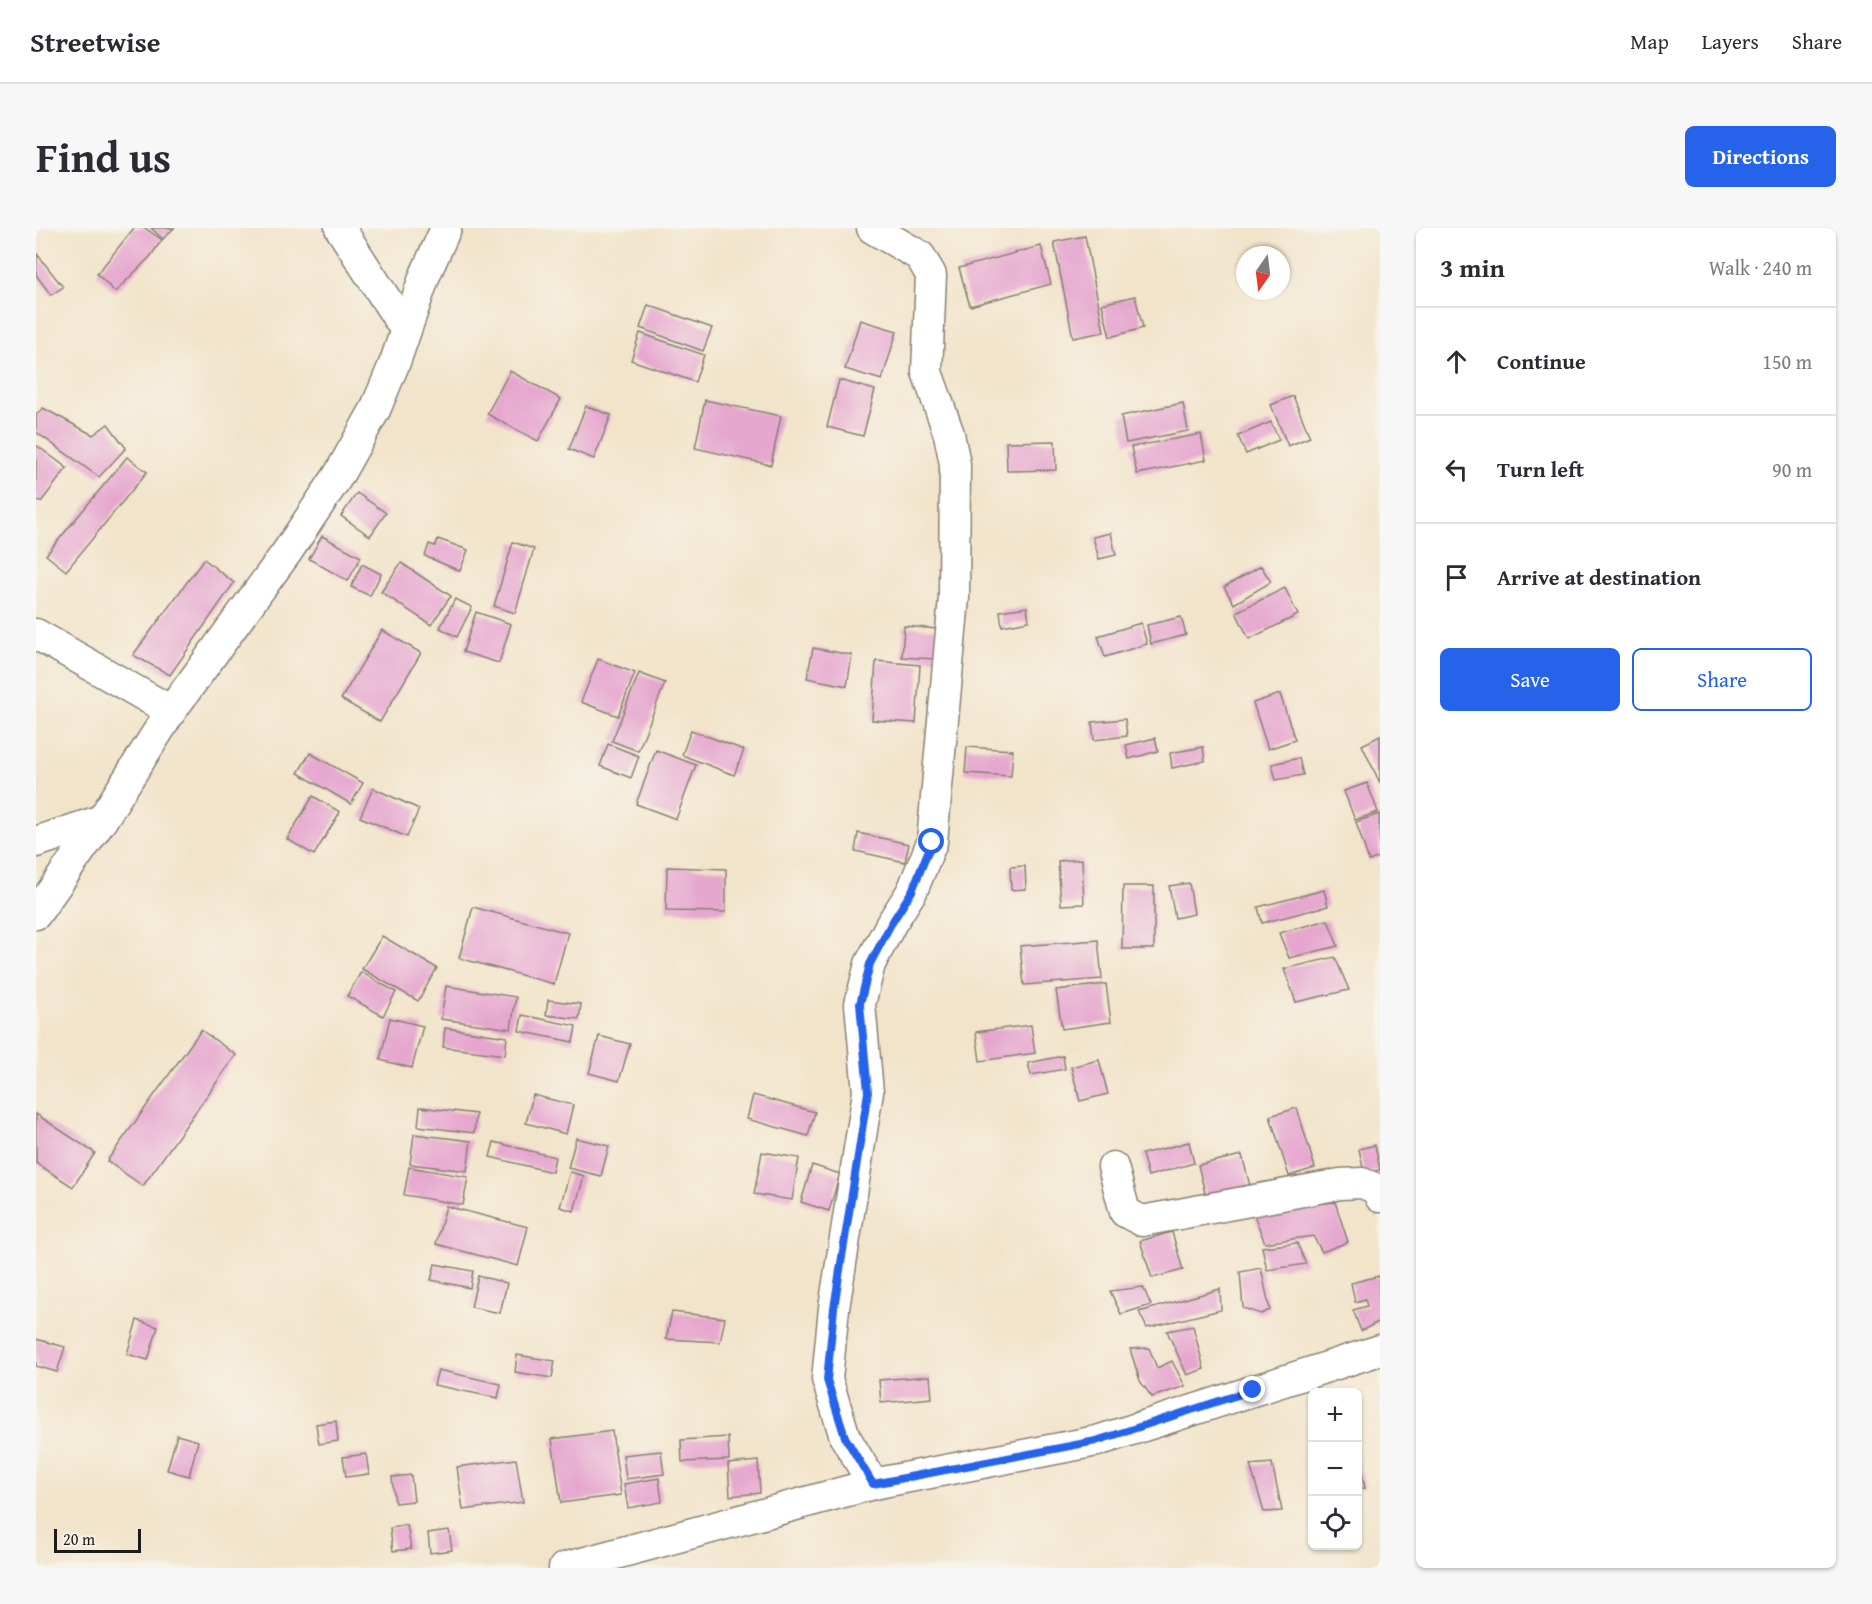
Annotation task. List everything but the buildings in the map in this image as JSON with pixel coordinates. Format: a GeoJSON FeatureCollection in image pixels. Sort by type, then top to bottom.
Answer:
{"type":"FeatureCollection","features":[{"type":"Feature","properties":{"kind":"street"},"geometry":{"type":"LineString","coordinates":[[340,228],[405,329]]}},
{"type":"Feature","properties":{"kind":"street"},"geometry":{"type":"LineString","coordinates":[[36,914],[102,820],[171,711],[287,552],[338,476],[375,410],[446,228]]}},
{"type":"Feature","properties":{"kind":"street"},"geometry":{"type":"LineString","coordinates":[[872,228],[920,256],[931,275],[927,372],[949,434],[955,464],[954,598],[932,842],[912,891],[870,964],[860,1004],[868,1092],[834,1308],[827,1380],[845,1437],[873,1484]]}},
{"type":"Feature","properties":{"kind":"street"},"geometry":{"type":"LineString","coordinates":[[36,634],[171,711]]}},
{"type":"Feature","properties":{"kind":"street"},"geometry":{"type":"LineString","coordinates":[[36,842],[102,820]]}},
{"type":"Feature","properties":{"kind":"street"},"geometry":{"type":"LineString","coordinates":[[1113,1167],[1125,1212],[1143,1221],[1340,1184],[1362,1183],[1377,1189],[1380,1197]]}},
{"type":"Feature","properties":{"kind":"street"},"geometry":{"type":"LineString","coordinates":[[564,1568],[873,1484],[1096,1441],[1380,1350]]}},
{"type":"Feature","properties":{"kind":"route"},"geometry":{"type":"LineString","coordinates":[[932,842],[912,891],[870,964],[860,1004],[868,1092],[834,1308],[827,1380],[845,1437],[873,1484],[1096,1441],[1253,1390]]}}]}
